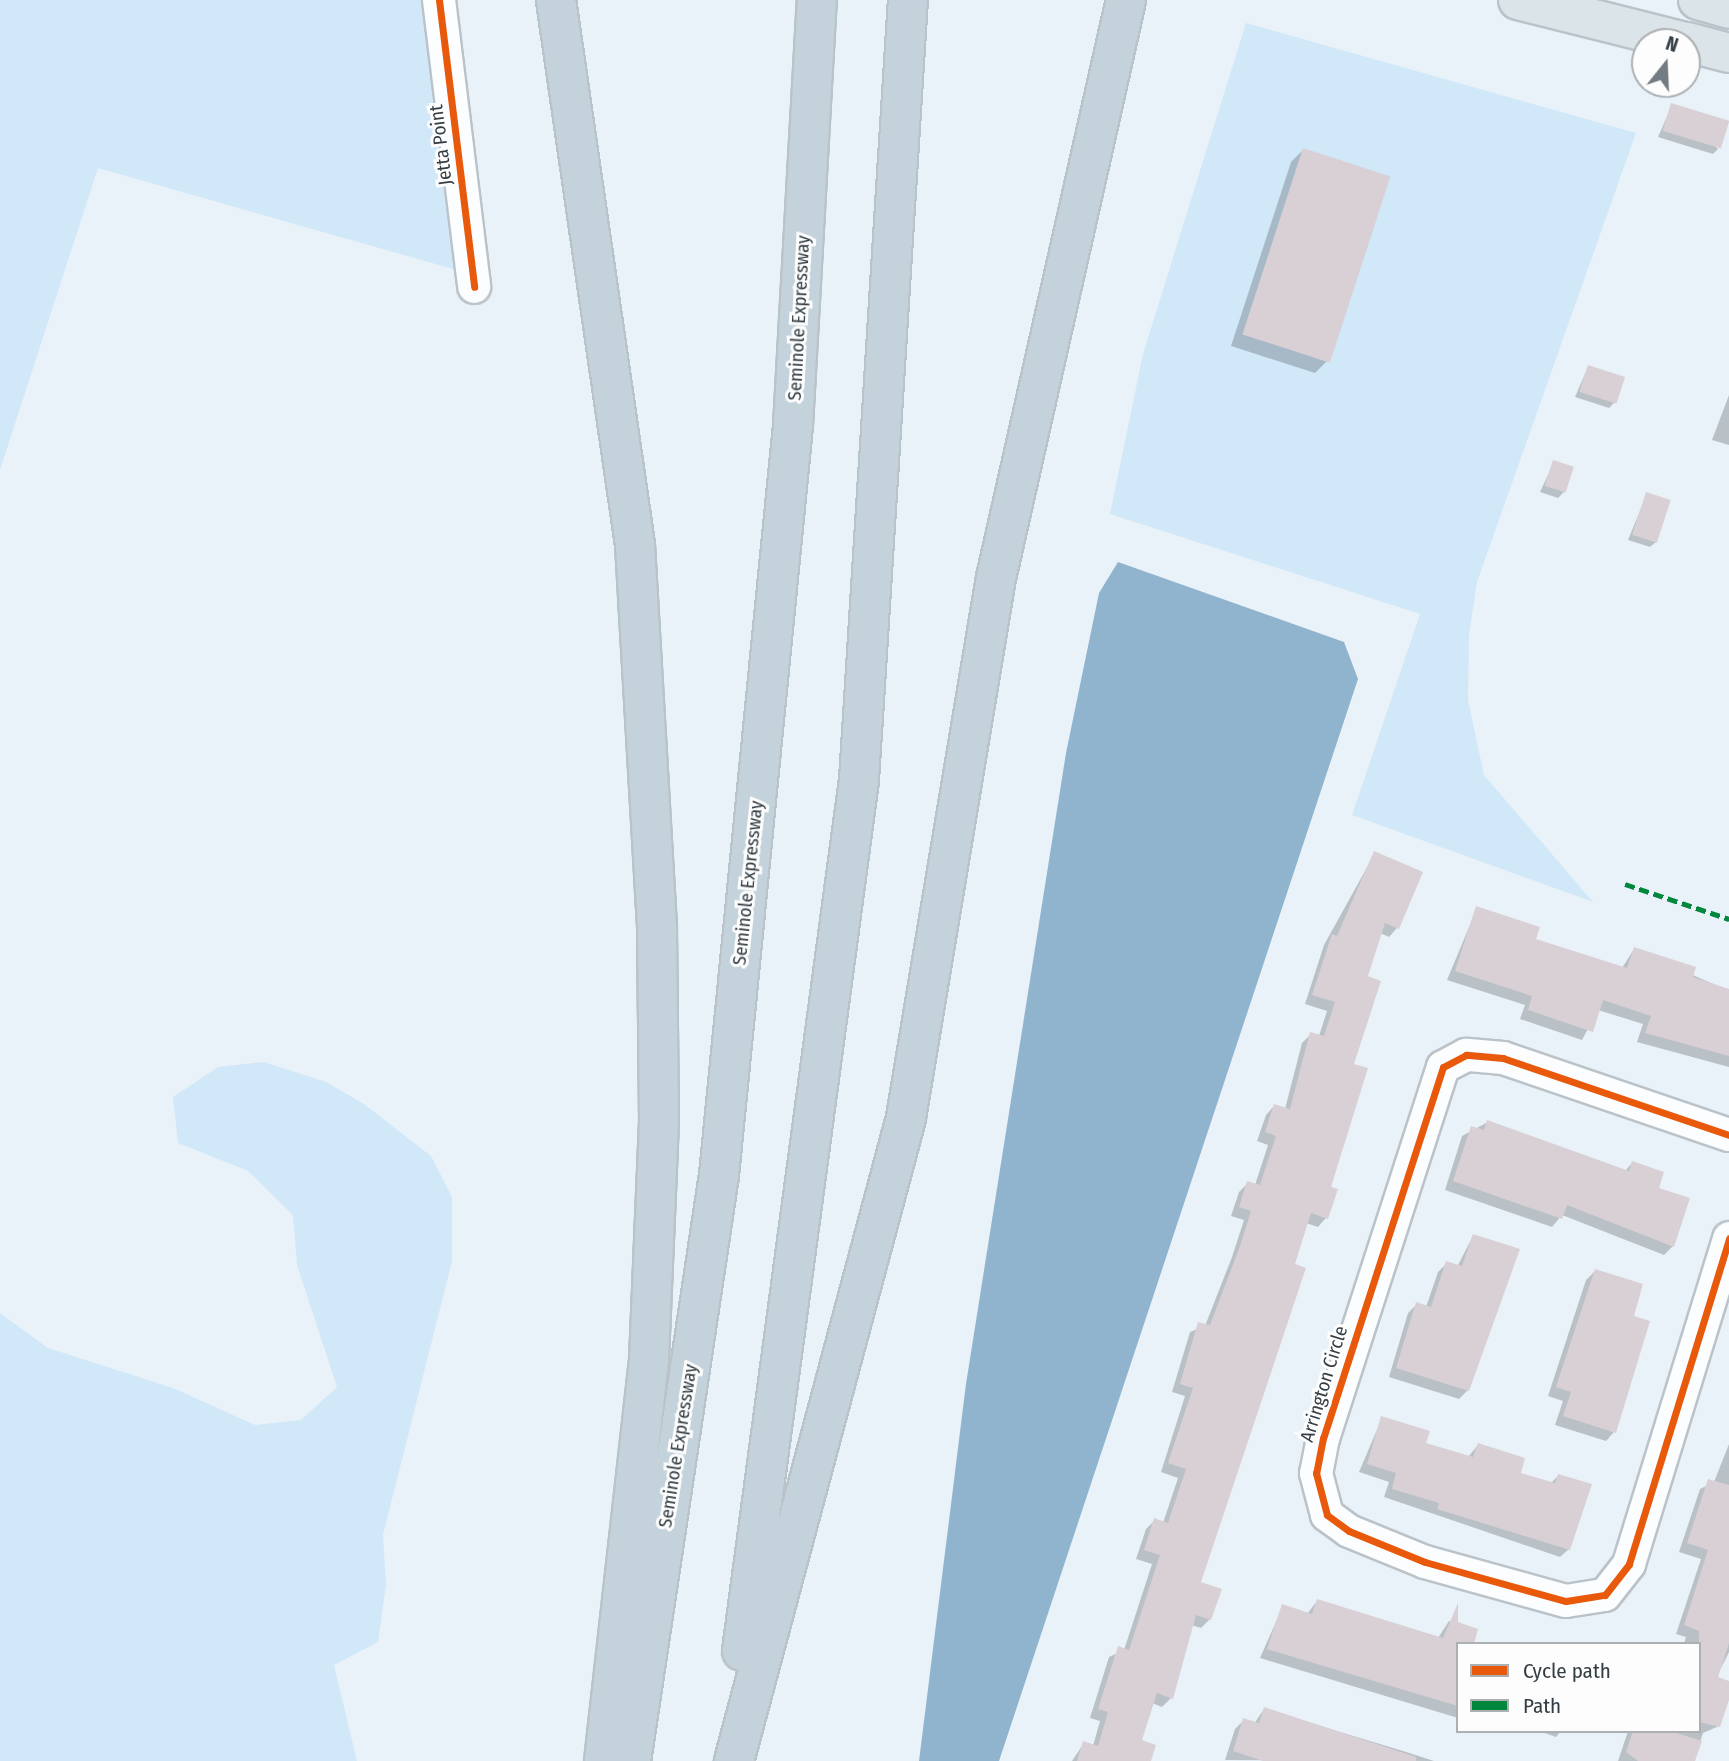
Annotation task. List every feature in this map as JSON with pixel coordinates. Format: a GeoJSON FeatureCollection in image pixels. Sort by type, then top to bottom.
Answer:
{"type":"FeatureCollection","features":[{"type":"Feature","properties":{"kind":"highway"},"geometry":{"type":"LineString","coordinates":[[556,0],[578,181],[589,208]]}},
{"type":"Feature","properties":{"kind":"highway"},"geometry":{"type":"LineString","coordinates":[[580,0],[594,178],[589,208],[604,356],[599,376],[608,494],[629,674],[643,722],[657,929],[657,1223],[640,1463],[604,1761]]}},
{"type":"Feature","properties":{"kind":"highway","name":"Seminole Expressway"},"geometry":{"type":"LineString","coordinates":[[631,1761],[719,1175],[793,426],[817,0]]}},
{"type":"Feature","properties":{"kind":"highway"},"geometry":{"type":"LineString","coordinates":[[727,1761],[859,780],[908,0]]}},
{"type":"Feature","properties":{"kind":"highway"},"geometry":{"type":"LineString","coordinates":[[734,1761],[906,1118],[996,578],[1126,0]]}},
{"type":"Feature","properties":{"kind":"main road"},"geometry":{"type":"LineString","coordinates":[[1518,0],[1631,28]]}},
{"type":"Feature","properties":{"kind":"main road"},"geometry":{"type":"LineString","coordinates":[[1698,0],[1729,9]]}},
{"type":"Feature","properties":{"kind":"main road"},"geometry":{"type":"LineString","coordinates":[[1701,46],[1729,53]]}},
{"type":"Feature","properties":{"kind":"street","name":"Jetta Point"},"geometry":{"type":"LineString","coordinates":[[439,0],[474,287]]}},
{"type":"Feature","properties":{"kind":"street","name":"Arrington Circle"},"geometry":{"type":"LineString","coordinates":[[1729,1135],[1503,1058],[1466,1055],[1443,1067],[1323,1438],[1315,1473],[1327,1515],[1349,1531],[1425,1562],[1566,1601],[1605,1595],[1629,1564],[1729,1238]]}},
{"type":"Feature","properties":{"kind":"shaded area"},"geometry":{"type":"Polygon","coordinates":[[[0,0],[427,0],[460,271],[98,168],[0,470],[0,0]]]}},
{"type":"Feature","properties":{"kind":"shaded area"},"geometry":{"type":"Polygon","coordinates":[[[1246,23],[1636,133],[1477,582],[1469,635],[1468,700],[1484,775],[1593,902],[1352,815],[1420,614],[1110,514],[1143,354],[1246,23]]]}},
{"type":"Feature","properties":{"kind":"shaded area"},"geometry":{"type":"Polygon","coordinates":[[[1118,562],[1344,642],[1358,679],[999,1761],[919,1761],[966,1384],[1066,753],[1099,593],[1118,562]]]}},
{"type":"Feature","properties":{"kind":"shaded area"},"geometry":{"type":"Polygon","coordinates":[[[264,1062],[326,1082],[364,1104],[431,1156],[452,1197],[452,1261],[383,1535],[386,1585],[378,1642],[334,1665],[357,1761],[0,1761],[0,1313],[48,1348],[173,1388],[255,1425],[301,1420],[337,1387],[297,1265],[293,1215],[248,1171],[178,1143],[173,1097],[218,1067],[264,1062]]]}},
{"type":"Feature","properties":{"kind":"building"},"geometry":{"type":"Polygon","coordinates":[[[1671,103],[1729,121],[1721,149],[1663,131],[1671,103]]]}},
{"type":"Feature","properties":{"kind":"building"},"geometry":{"type":"Polygon","coordinates":[[[1303,148],[1390,176],[1330,363],[1242,334],[1303,148]]]}},
{"type":"Feature","properties":{"kind":"building"},"geometry":{"type":"Polygon","coordinates":[[[1588,365],[1625,377],[1616,404],[1579,392],[1588,365]]]}},
{"type":"Feature","properties":{"kind":"building"},"geometry":{"type":"Polygon","coordinates":[[[1553,460],[1574,467],[1566,492],[1545,486],[1553,460]]]}},
{"type":"Feature","properties":{"kind":"building"},"geometry":{"type":"Polygon","coordinates":[[[1646,492],[1671,500],[1657,543],[1632,535],[1646,492]]]}},
{"type":"Feature","properties":{"kind":"building"},"geometry":{"type":"Polygon","coordinates":[[[1374,851],[1423,872],[1399,929],[1385,923],[1368,976],[1381,981],[1354,1064],[1368,1068],[1331,1187],[1338,1189],[1328,1219],[1311,1213],[1295,1264],[1306,1268],[1201,1582],[1222,1589],[1211,1620],[1196,1615],[1173,1699],[1157,1693],[1142,1740],[1156,1745],[1151,1761],[1077,1761],[1083,1741],[1098,1746],[1108,1712],[1098,1709],[1118,1646],[1129,1650],[1160,1555],[1144,1550],[1154,1518],[1168,1523],[1186,1469],[1168,1463],[1193,1388],[1180,1384],[1198,1322],[1210,1325],[1240,1246],[1251,1211],[1239,1207],[1247,1181],[1260,1185],[1276,1136],[1265,1132],[1274,1104],[1290,1109],[1310,1032],[1324,1036],[1335,1002],[1312,995],[1332,934],[1337,936],[1374,851]]]}},
{"type":"Feature","properties":{"kind":"building"},"geometry":{"type":"Polygon","coordinates":[[[1476,906],[1540,927],[1536,939],[1627,968],[1634,947],[1696,967],[1693,977],[1729,989],[1729,1056],[1645,1033],[1651,1016],[1603,1000],[1593,1032],[1528,1010],[1532,996],[1455,971],[1476,906]]]}},
{"type":"Feature","properties":{"kind":"building"},"geometry":{"type":"Polygon","coordinates":[[[1487,1120],[1629,1171],[1632,1161],[1664,1172],[1659,1188],[1690,1198],[1674,1247],[1567,1205],[1562,1219],[1453,1181],[1471,1126],[1484,1130],[1487,1120]]]}},
{"type":"Feature","properties":{"kind":"building"},"geometry":{"type":"Polygon","coordinates":[[[1473,1234],[1520,1249],[1469,1391],[1396,1368],[1416,1302],[1431,1307],[1446,1261],[1462,1266],[1473,1234]]]}},
{"type":"Feature","properties":{"kind":"building"},"geometry":{"type":"Polygon","coordinates":[[[1595,1269],[1643,1284],[1634,1316],[1650,1321],[1616,1433],[1563,1416],[1571,1392],[1556,1387],[1595,1269]]]}},
{"type":"Feature","properties":{"kind":"building"},"geometry":{"type":"Polygon","coordinates":[[[1381,1416],[1430,1431],[1426,1443],[1473,1457],[1478,1443],[1525,1458],[1521,1473],[1555,1483],[1558,1474],[1592,1484],[1570,1550],[1437,1509],[1439,1503],[1392,1489],[1396,1473],[1367,1464],[1381,1416]]]}},
{"type":"Feature","properties":{"kind":"building"},"geometry":{"type":"Polygon","coordinates":[[[1708,1479],[1729,1485],[1729,1643],[1718,1677],[1729,1681],[1729,1700],[1720,1727],[1701,1722],[1701,1642],[1699,1631],[1684,1625],[1708,1550],[1687,1543],[1708,1479]]]}},
{"type":"Feature","properties":{"kind":"building"},"geometry":{"type":"Polygon","coordinates":[[[1317,1599],[1443,1638],[1458,1603],[1458,1622],[1478,1629],[1475,1642],[1456,1642],[1456,1705],[1267,1649],[1282,1604],[1312,1614],[1317,1599]]]}},
{"type":"Feature","properties":{"kind":"building"},"geometry":{"type":"Polygon","coordinates":[[[1264,1707],[1416,1757],[1416,1761],[1263,1761],[1233,1751],[1243,1718],[1259,1723],[1264,1707]]]}},
{"type":"Feature","properties":{"kind":"building"},"geometry":{"type":"Polygon","coordinates":[[[1632,1733],[1676,1733],[1702,1741],[1695,1761],[1638,1761],[1626,1752],[1632,1733]]]}},
{"type":"Feature","properties":{"kind":"marked path"},"geometry":{"type":"LineString","coordinates":[[1625,884],[1729,919]]}},
{"type":"Feature","properties":{"kind":"cycle path"},"geometry":{"type":"LineString","coordinates":[[439,0],[474,287]]}},
{"type":"Feature","properties":{"kind":"cycle path"},"geometry":{"type":"LineString","coordinates":[[1729,1135],[1503,1058],[1466,1055],[1443,1067],[1323,1438],[1316,1473],[1327,1515],[1349,1531],[1425,1562],[1566,1601],[1605,1595],[1629,1564],[1729,1238]]}}]}
